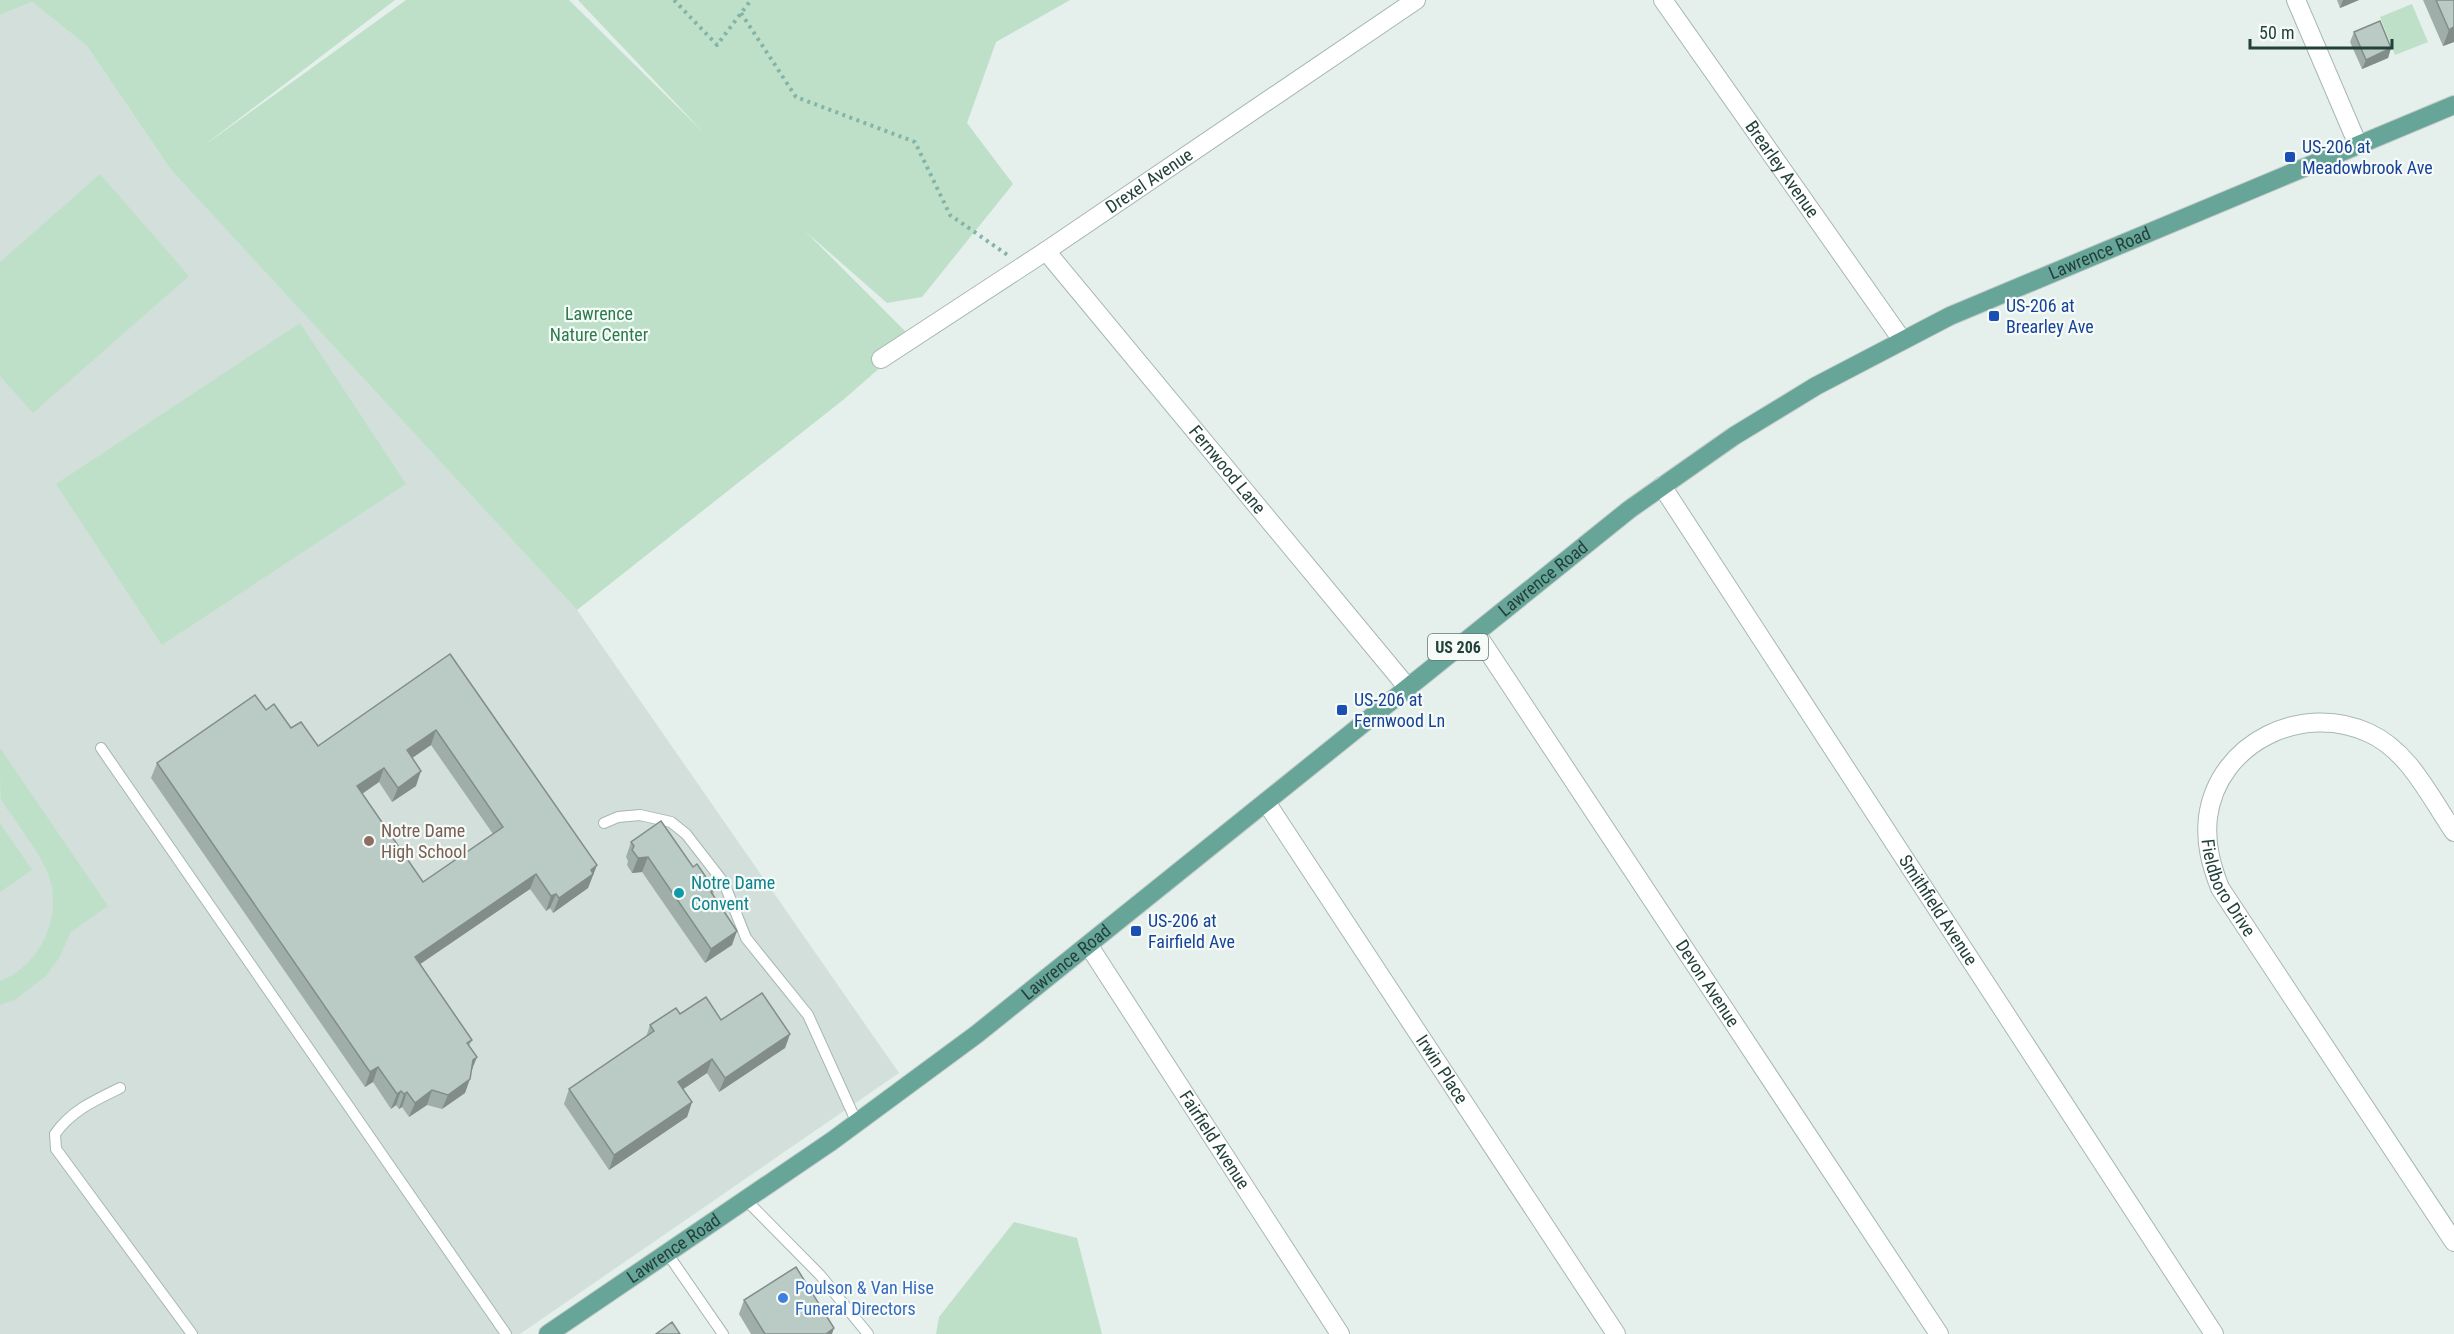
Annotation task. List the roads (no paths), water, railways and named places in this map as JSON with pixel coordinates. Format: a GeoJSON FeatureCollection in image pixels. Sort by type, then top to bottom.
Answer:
{"type":"FeatureCollection","features":[{"type":"Feature","properties":{"kind":"main road","name":"Lawrence Road"},"geometry":{"type":"LineString","coordinates":[[557,1331],[857,1123],[977,1034],[1662,486],[1734,436],[1816,386],[1950,316],[2454,105]]}},
{"type":"Feature","properties":{"kind":"street","name":"Drexel Avenue"},"geometry":{"type":"LineString","coordinates":[[881,359],[1046,251],[1416,0]]}},
{"type":"Feature","properties":{"kind":"street","name":"Brearley Avenue"},"geometry":{"type":"LineString","coordinates":[[1663,0],[1902,340]]}},
{"type":"Feature","properties":{"kind":"street"},"geometry":{"type":"LineString","coordinates":[[2296,0],[2358,145]]}},
{"type":"Feature","properties":{"kind":"street","name":"Fernwood Lane"},"geometry":{"type":"LineString","coordinates":[[1046,251],[1408,688]]}},
{"type":"Feature","properties":{"kind":"street","name":"Smithfield Avenue"},"geometry":{"type":"LineString","coordinates":[[1662,486],[2214,1334]]}},
{"type":"Feature","properties":{"kind":"street","name":"Devon Avenue"},"geometry":{"type":"LineString","coordinates":[[1476,633],[1939,1334]]}},
{"type":"Feature","properties":{"kind":"street","name":"Fieldboro Drive"},"geometry":{"type":"LineString","coordinates":[[2454,832],[2407,762],[2390,746],[2370,733],[2348,725],[2326,721],[2305,722],[2282,728],[2260,738],[2242,752],[2226,770],[2215,791],[2210,807],[2207,841],[2211,866],[2220,888],[2454,1242]]}},
{"type":"Feature","properties":{"kind":"street","name":"Irwin Place"},"geometry":{"type":"LineString","coordinates":[[1266,802],[1616,1334]]}},
{"type":"Feature","properties":{"kind":"street","name":"Fairfield Avenue"},"geometry":{"type":"LineString","coordinates":[[1089,946],[1340,1334]]}},
{"type":"Feature","properties":{"kind":"lane"},"geometry":{"type":"LineString","coordinates":[[101,748],[506,1334]]}},
{"type":"Feature","properties":{"kind":"lane"},"geometry":{"type":"LineString","coordinates":[[604,823],[618,818],[640,815],[671,822],[686,834],[724,883],[746,938],[808,1015],[857,1123]]}},
{"type":"Feature","properties":{"kind":"lane"},"geometry":{"type":"LineString","coordinates":[[120,1088],[88,1104],[63,1122],[55,1134],[56,1149],[192,1334]]}},
{"type":"Feature","properties":{"kind":"lane"},"geometry":{"type":"LineString","coordinates":[[746,1200],[820,1275],[865,1333]]}},
{"type":"Feature","properties":{"kind":"lane"},"geometry":{"type":"LineString","coordinates":[[667,1253],[723,1334]]}},
{"type":"Feature","properties":{"kind":"place","name":"US-206 at Meadowbrook Ave"},"geometry":{"type":"Point","coordinates":[2290,157]}},
{"type":"Feature","properties":{"kind":"place","name":"US-206 at Brearley Ave"},"geometry":{"type":"Point","coordinates":[1994,316]}},
{"type":"Feature","properties":{"kind":"place","name":"US-206 at Fernwood Ln"},"geometry":{"type":"Point","coordinates":[1342,710]}},
{"type":"Feature","properties":{"kind":"place","name":"Notre Dame High School"},"geometry":{"type":"Point","coordinates":[369,841]}},
{"type":"Feature","properties":{"kind":"place","name":"Notre Dame Convent"},"geometry":{"type":"Point","coordinates":[679,893]}},
{"type":"Feature","properties":{"kind":"place","name":"US-206 at Fairfield Ave"},"geometry":{"type":"Point","coordinates":[1136,931]}},
{"type":"Feature","properties":{"kind":"place","name":"Poulson & Van Hise Funeral Directors"},"geometry":{"type":"Point","coordinates":[783,1298]}},
{"type":"Feature","properties":{"kind":"park label","name":"Lawrence Nature Center"},"geometry":{"type":"Point","coordinates":[599,324]}}]}
